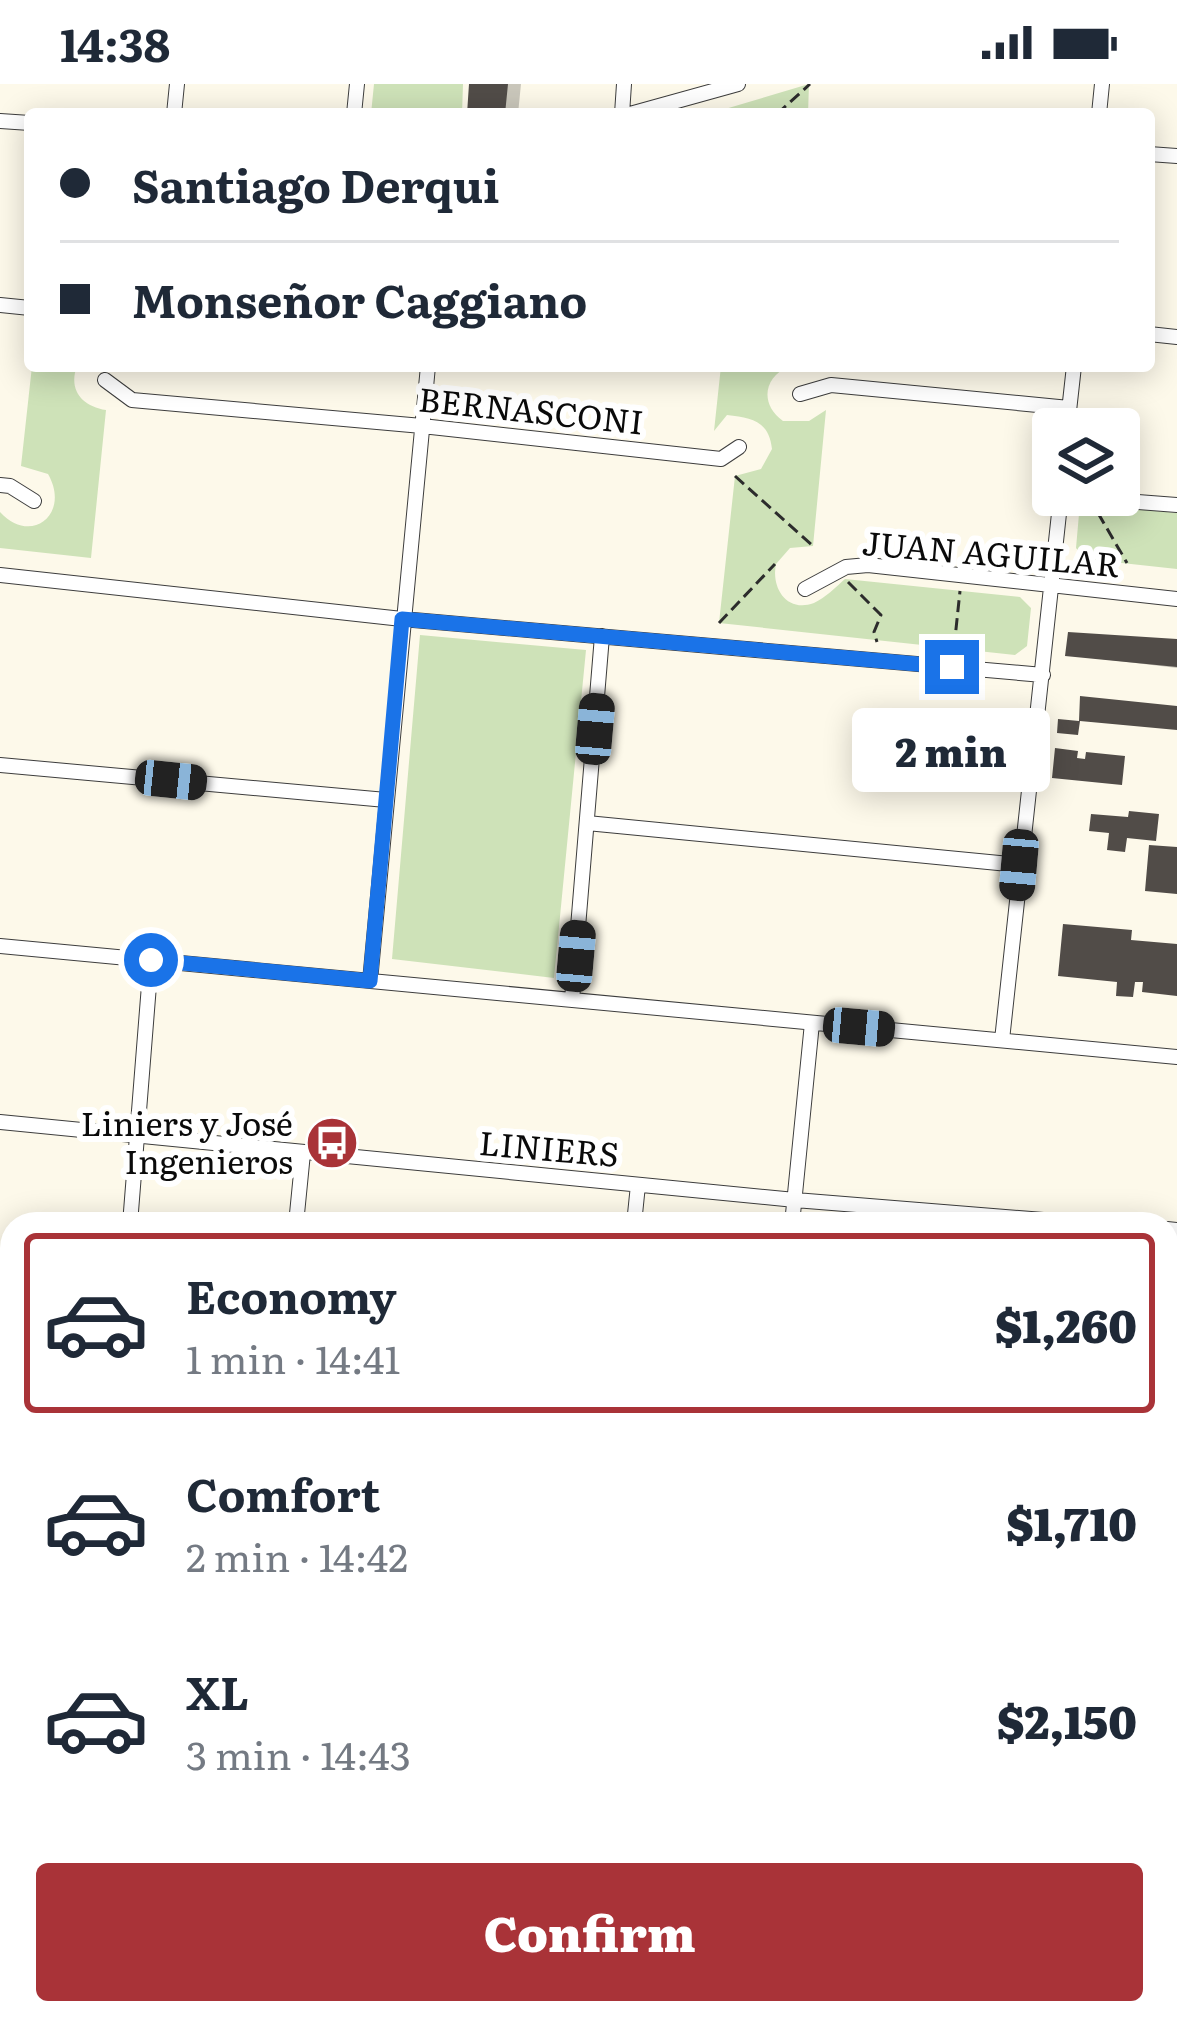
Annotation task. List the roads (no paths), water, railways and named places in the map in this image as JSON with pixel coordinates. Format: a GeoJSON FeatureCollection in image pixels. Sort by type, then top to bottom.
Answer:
{"type":"FeatureCollection","features":[{"type":"Feature","properties":{"kind":"street"},"geometry":{"type":"LineString","coordinates":[[648,108],[738,84]]}},
{"type":"Feature","properties":{"kind":"street"},"geometry":{"type":"LineString","coordinates":[[370,981],[427,372]]}},
{"type":"Feature","properties":{"kind":"street"},"geometry":{"type":"LineString","coordinates":[[800,394],[831,386],[1070,408],[1073,372]]}},
{"type":"Feature","properties":{"kind":"street","name":"BERNASCONI"},"geometry":{"type":"LineString","coordinates":[[106,380],[132,400],[721,459],[739,447]]}},
{"type":"Feature","properties":{"kind":"street"},"geometry":{"type":"LineString","coordinates":[[0,485],[34,501]]}},
{"type":"Feature","properties":{"kind":"street"},"geometry":{"type":"LineString","coordinates":[[1140,503],[1177,506]]}},
{"type":"Feature","properties":{"kind":"street"},"geometry":{"type":"LineString","coordinates":[[1002,1040],[1058,516]]}},
{"type":"Feature","properties":{"kind":"street","name":"JUAN AGUILAR"},"geometry":{"type":"LineString","coordinates":[[805,589],[846,567],[868,566],[1177,599]]}},
{"type":"Feature","properties":{"kind":"street"},"geometry":{"type":"LineString","coordinates":[[0,575],[402,619],[1042,675]]}},
{"type":"Feature","properties":{"kind":"street"},"geometry":{"type":"LineString","coordinates":[[572,1000],[602,636]]}},
{"type":"Feature","properties":{"kind":"street"},"geometry":{"type":"LineString","coordinates":[[0,765],[386,800]]}},
{"type":"Feature","properties":{"kind":"street"},"geometry":{"type":"LineString","coordinates":[[587,823],[1019,865]]}},
{"type":"Feature","properties":{"kind":"street"},"geometry":{"type":"LineString","coordinates":[[0,946],[1177,1057]]}},
{"type":"Feature","properties":{"kind":"street"},"geometry":{"type":"LineString","coordinates":[[131,1212],[151,960]]}},
{"type":"Feature","properties":{"kind":"street"},"geometry":{"type":"LineString","coordinates":[[794,1212],[812,1023]]}},
{"type":"Feature","properties":{"kind":"street","name":"LINIERS"},"geometry":{"type":"LineString","coordinates":[[0,1122],[922,1212]]}},
{"type":"Feature","properties":{"kind":"street"},"geometry":{"type":"LineString","coordinates":[[297,1212],[303,1153]]}},
{"type":"Feature","properties":{"kind":"street"},"geometry":{"type":"LineString","coordinates":[[635,1212],[638,1185]]}},
{"type":"Feature","properties":{"kind":"place","name":"Liniers y José Ingenieros"},"geometry":{"type":"Point","coordinates":[332,1143]}}]}
